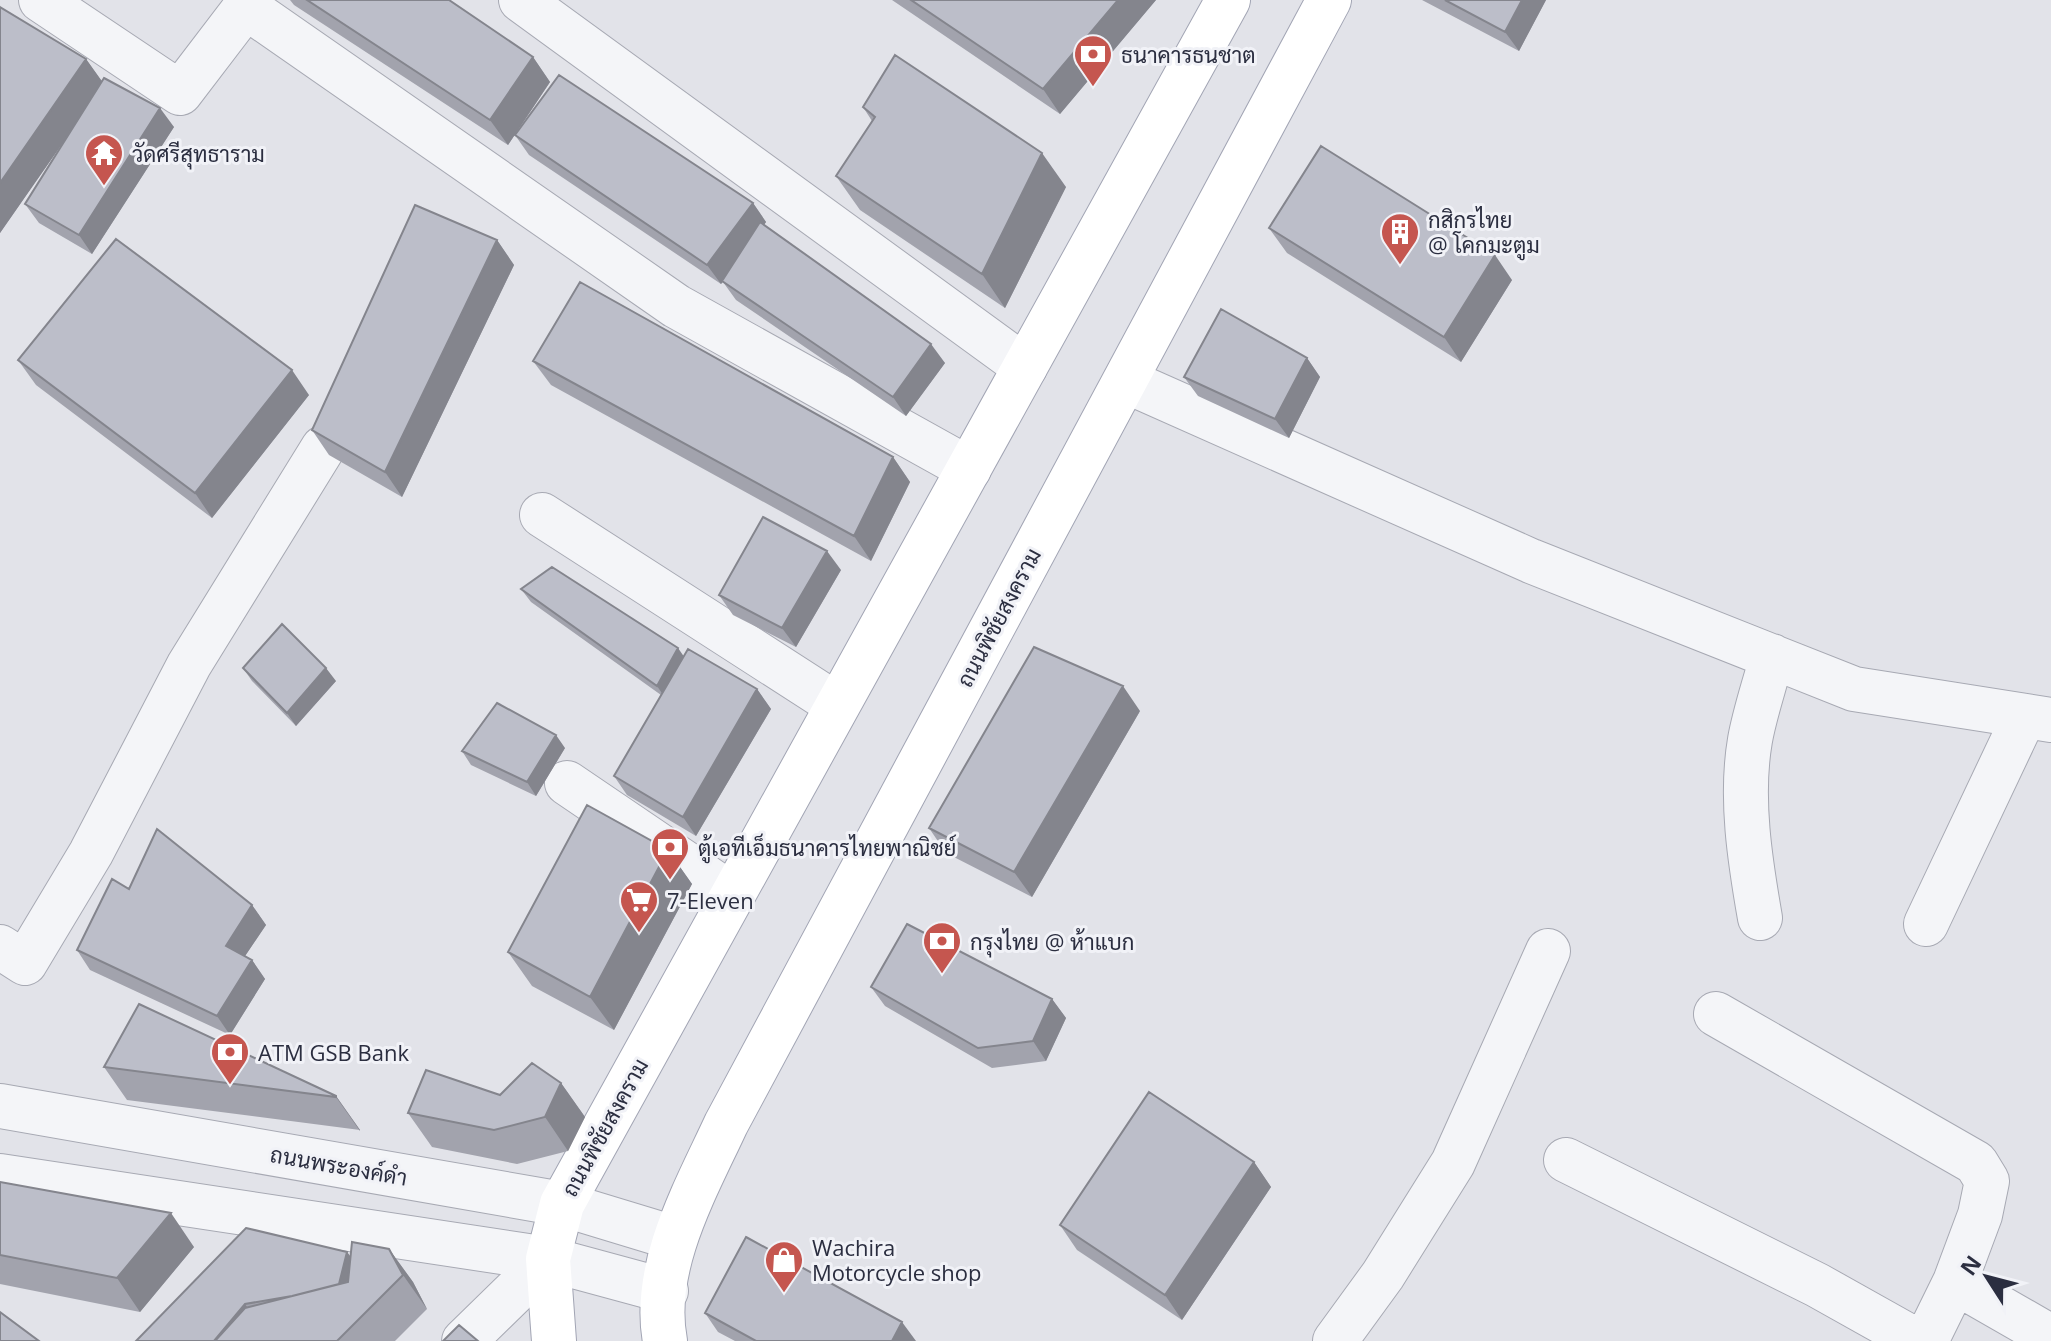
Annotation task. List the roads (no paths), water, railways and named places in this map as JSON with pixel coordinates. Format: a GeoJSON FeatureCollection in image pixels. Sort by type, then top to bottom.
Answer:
{"type":"FeatureCollection","features":[{"type":"Feature","properties":{"kind":"main road","name":"ถนนพิชัยสงคราม"},"geometry":{"type":"LineString","coordinates":[[554,1341],[548,1259],[562,1204],[1228,0]]}},
{"type":"Feature","properties":{"kind":"main road","name":"ถนนพิชัยสงคราม"},"geometry":{"type":"LineString","coordinates":[[668,1326],[674,1238],[726,1124],[1329,0]]}},
{"type":"Feature","properties":{"kind":"street"},"geometry":{"type":"LineString","coordinates":[[41,0],[180,93],[248,4],[676,306],[969,469]]}},
{"type":"Feature","properties":{"kind":"street"},"geometry":{"type":"LineString","coordinates":[[521,0],[1025,367]]}},
{"type":"Feature","properties":{"kind":"street"},"geometry":{"type":"LineString","coordinates":[[1126,381],[1531,561],[1854,689],[2037,718],[1926,924]]}},
{"type":"Feature","properties":{"kind":"street"},"geometry":{"type":"LineString","coordinates":[[0,947],[25,963],[91,853],[189,665],[323,448]]}},
{"type":"Feature","properties":{"kind":"street"},"geometry":{"type":"LineString","coordinates":[[542,515],[837,705]]}},
{"type":"Feature","properties":{"kind":"street"},"geometry":{"type":"LineString","coordinates":[[1760,918],[1748,828],[1748,770],[1750,741],[1772,656]]}},
{"type":"Feature","properties":{"kind":"street"},"geometry":{"type":"LineString","coordinates":[[567,783],[732,895]]}},
{"type":"Feature","properties":{"kind":"street"},"geometry":{"type":"LineString","coordinates":[[1335,1341],[1383,1275],[1453,1163],[1548,951]]}},
{"type":"Feature","properties":{"kind":"street"},"geometry":{"type":"LineString","coordinates":[[1716,1014],[1976,1163],[1987,1181],[1980,1215],[1955,1282],[1926,1341]]}},
{"type":"Feature","properties":{"kind":"street","name":"ถนนพระองค์ดำ"},"geometry":{"type":"LineString","coordinates":[[0,1106],[562,1204],[674,1238]]}},
{"type":"Feature","properties":{"kind":"street"},"geometry":{"type":"LineString","coordinates":[[1566,1160],[1817,1285],[1917,1341]]}},
{"type":"Feature","properties":{"kind":"street"},"geometry":{"type":"LineString","coordinates":[[0,1176],[548,1259],[668,1326]]}},
{"type":"Feature","properties":{"kind":"street"},"geometry":{"type":"LineString","coordinates":[[464,1341],[548,1259]]}},
{"type":"Feature","properties":{"kind":"street"},"geometry":{"type":"LineString","coordinates":[[1955,1282],[2051,1337]]}},
{"type":"Feature","properties":{"kind":"place","name":"ธนาคารธนชาต"},"geometry":{"type":"Point","coordinates":[1093,88]}},
{"type":"Feature","properties":{"kind":"place","name":"วัดศรีสุทธาราม"},"geometry":{"type":"Point","coordinates":[104,187]}},
{"type":"Feature","properties":{"kind":"place","name":"กสิกรไทย @ โคกมะตูม"},"geometry":{"type":"Point","coordinates":[1400,266]}},
{"type":"Feature","properties":{"kind":"place","name":"ตู้เอทีเอ็มธนาคารไทยพาณิชย์"},"geometry":{"type":"Point","coordinates":[670,881]}},
{"type":"Feature","properties":{"kind":"place","name":"7-Eleven"},"geometry":{"type":"Point","coordinates":[639,934]}},
{"type":"Feature","properties":{"kind":"place","name":"กรุงไทย @ ห้าแบก"},"geometry":{"type":"Point","coordinates":[942,975]}},
{"type":"Feature","properties":{"kind":"place","name":"ATM GSB Bank"},"geometry":{"type":"Point","coordinates":[230,1086]}},
{"type":"Feature","properties":{"kind":"place","name":"Wachira Motorcycle shop"},"geometry":{"type":"Point","coordinates":[784,1294]}}]}
